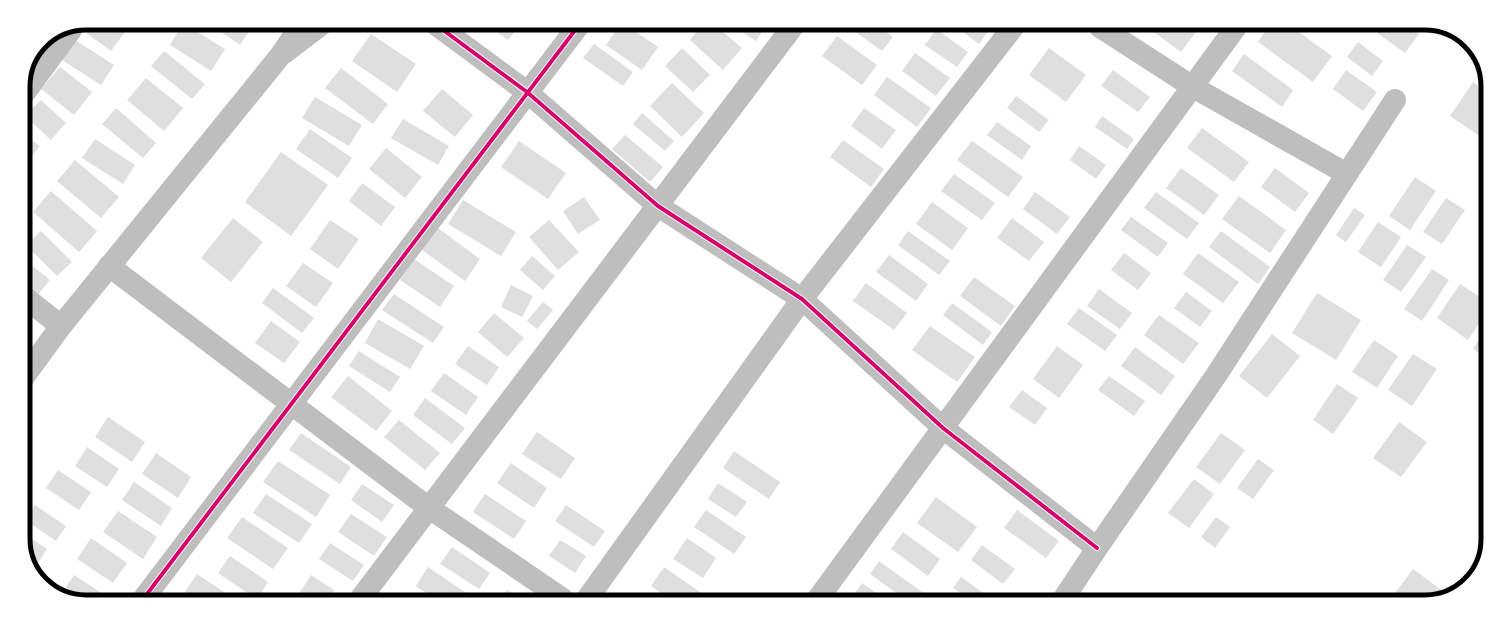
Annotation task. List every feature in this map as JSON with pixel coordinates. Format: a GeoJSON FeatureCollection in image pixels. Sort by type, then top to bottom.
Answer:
{"type":"FeatureCollection","features":[{"type":"Feature","properties":{"kind":"street"},"geometry":{"type":"LineString","coordinates":[[30,368],[61,326],[109,266],[280,56],[298,30]]}},
{"type":"Feature","properties":{"kind":"street"},"geometry":{"type":"LineString","coordinates":[[280,56],[314,30]]}},
{"type":"Feature","properties":{"kind":"street"},"geometry":{"type":"LineString","coordinates":[[443,30],[527,92],[658,206],[802,300],[943,428],[1097,548]]}},
{"type":"Feature","properties":{"kind":"street"},"geometry":{"type":"LineString","coordinates":[[146,595],[575,30]]}},
{"type":"Feature","properties":{"kind":"street"},"geometry":{"type":"LineString","coordinates":[[363,595],[791,30]]}},
{"type":"Feature","properties":{"kind":"street"},"geometry":{"type":"LineString","coordinates":[[590,595],[802,300],[1011,30]]}},
{"type":"Feature","properties":{"kind":"street"},"geometry":{"type":"LineString","coordinates":[[1106,30],[1193,87],[1347,174]]}},
{"type":"Feature","properties":{"kind":"street"},"geometry":{"type":"LineString","coordinates":[[821,595],[1234,30]]}},
{"type":"Feature","properties":{"kind":"street"},"geometry":{"type":"LineString","coordinates":[[30,86],[69,33]]}},
{"type":"Feature","properties":{"kind":"street"},"geometry":{"type":"LineString","coordinates":[[1066,595],[1215,377],[1395,100]]}},
{"type":"Feature","properties":{"kind":"street"},"geometry":{"type":"LineString","coordinates":[[109,266],[429,508],[557,595]]}},
{"type":"Feature","properties":{"kind":"street"},"geometry":{"type":"LineString","coordinates":[[30,302],[61,326]]}},
{"type":"Feature","properties":{"kind":"building"},"geometry":{"type":"Polygon","coordinates":[[[88,30],[122,30],[125,32],[111,51],[86,33],[88,30]]]}},
{"type":"Feature","properties":{"kind":"building"},"geometry":{"type":"Polygon","coordinates":[[[179,30],[194,30],[225,49],[211,71],[170,45],[179,30]]]}},
{"type":"Feature","properties":{"kind":"building"},"geometry":{"type":"Polygon","coordinates":[[[218,30],[250,30],[240,45],[218,30]]]}},
{"type":"Feature","properties":{"kind":"building"},"geometry":{"type":"Polygon","coordinates":[[[494,30],[516,30],[508,40],[494,30]]]}},
{"type":"Feature","properties":{"kind":"building"},"geometry":{"type":"Polygon","coordinates":[[[616,30],[633,30],[658,47],[642,70],[606,45],[616,30]]]}},
{"type":"Feature","properties":{"kind":"building"},"geometry":{"type":"Polygon","coordinates":[[[698,30],[721,30],[742,48],[723,70],[690,40],[698,30]]]}},
{"type":"Feature","properties":{"kind":"building"},"geometry":{"type":"Polygon","coordinates":[[[739,30],[763,30],[756,41],[739,30]]]}},
{"type":"Feature","properties":{"kind":"building"},"geometry":{"type":"Polygon","coordinates":[[[853,30],[883,30],[893,37],[882,51],[853,30]]]}},
{"type":"Feature","properties":{"kind":"building"},"geometry":{"type":"Polygon","coordinates":[[[935,30],[937,30],[968,52],[957,67],[925,45],[935,30]]]}},
{"type":"Feature","properties":{"kind":"building"},"geometry":{"type":"Polygon","coordinates":[[[960,30],[989,30],[979,44],[960,30]]]}},
{"type":"Feature","properties":{"kind":"building"},"geometry":{"type":"Polygon","coordinates":[[[1151,30],[1193,30],[1196,32],[1181,52],[1151,30]]]}},
{"type":"Feature","properties":{"kind":"building"},"geometry":{"type":"Polygon","coordinates":[[[1266,30],[1296,30],[1332,56],[1313,82],[1258,42],[1266,30]]]}},
{"type":"Feature","properties":{"kind":"building"},"geometry":{"type":"Polygon","coordinates":[[[1379,30],[1413,30],[1419,34],[1405,53],[1377,33],[1379,30]]]}},
{"type":"Feature","properties":{"kind":"building"},"geometry":{"type":"Polygon","coordinates":[[[371,34],[416,64],[397,92],[352,61],[371,34]]]}},
{"type":"Feature","properties":{"kind":"building"},"geometry":{"type":"Polygon","coordinates":[[[837,36],[877,65],[862,85],[822,56],[837,36]]]}},
{"type":"Feature","properties":{"kind":"building"},"geometry":{"type":"Polygon","coordinates":[[[75,40],[114,65],[101,85],[62,60],[75,40]]]}},
{"type":"Feature","properties":{"kind":"building"},"geometry":{"type":"Polygon","coordinates":[[[1358,42],[1383,61],[1372,76],[1347,57],[1358,42]]]}},
{"type":"Feature","properties":{"kind":"building"},"geometry":{"type":"Polygon","coordinates":[[[594,44],[633,72],[623,86],[583,58],[594,44]]]}},
{"type":"Feature","properties":{"kind":"building"},"geometry":{"type":"Polygon","coordinates":[[[682,48],[710,75],[693,92],[665,66],[682,48]]]}},
{"type":"Feature","properties":{"kind":"building"},"geometry":{"type":"Polygon","coordinates":[[[1049,48],[1086,75],[1066,102],[1029,75],[1049,48]]]}},
{"type":"Feature","properties":{"kind":"building"},"geometry":{"type":"Polygon","coordinates":[[[164,51],[205,84],[192,99],[151,66],[164,51]]]}},
{"type":"Feature","properties":{"kind":"building"},"geometry":{"type":"Polygon","coordinates":[[[915,53],[950,78],[936,96],[902,71],[915,53]]]}},
{"type":"Feature","properties":{"kind":"building"},"geometry":{"type":"Polygon","coordinates":[[[1244,54],[1293,90],[1282,107],[1232,71],[1244,54]]]}},
{"type":"Feature","properties":{"kind":"building"},"geometry":{"type":"Polygon","coordinates":[[[60,67],[92,92],[74,115],[41,89],[60,67]]]}},
{"type":"Feature","properties":{"kind":"building"},"geometry":{"type":"Polygon","coordinates":[[[341,68],[388,104],[373,124],[325,88],[341,68]]]}},
{"type":"Feature","properties":{"kind":"building"},"geometry":{"type":"Polygon","coordinates":[[[1113,70],[1150,97],[1138,112],[1101,86],[1113,70]]]}},
{"type":"Feature","properties":{"kind":"building"},"geometry":{"type":"Polygon","coordinates":[[[1346,70],[1377,92],[1363,111],[1333,89],[1346,70]]]}},
{"type":"Feature","properties":{"kind":"building"},"geometry":{"type":"Polygon","coordinates":[[[887,77],[931,108],[917,127],[874,95],[887,77]]]}},
{"type":"Feature","properties":{"kind":"building"},"geometry":{"type":"Polygon","coordinates":[[[146,78],[183,108],[164,131],[127,100],[146,78]]]}},
{"type":"Feature","properties":{"kind":"building"},"geometry":{"type":"Polygon","coordinates":[[[1473,82],[1481,87],[1481,131],[1478,135],[1450,116],[1473,82]]]}},
{"type":"Feature","properties":{"kind":"building"},"geometry":{"type":"Polygon","coordinates":[[[672,83],[704,113],[682,137],[650,106],[672,83]]]}},
{"type":"Feature","properties":{"kind":"building"},"geometry":{"type":"Polygon","coordinates":[[[442,89],[473,115],[455,137],[423,111],[442,89]]]}},
{"type":"Feature","properties":{"kind":"building"},"geometry":{"type":"Polygon","coordinates":[[[1016,96],[1049,120],[1039,132],[1007,108],[1016,96]]]}},
{"type":"Feature","properties":{"kind":"building"},"geometry":{"type":"Polygon","coordinates":[[[315,97],[362,125],[349,146],[302,118],[315,97]]]}},
{"type":"Feature","properties":{"kind":"building"},"geometry":{"type":"Polygon","coordinates":[[[41,100],[66,123],[51,140],[30,121],[30,111],[41,100]]]}},
{"type":"Feature","properties":{"kind":"building"},"geometry":{"type":"Polygon","coordinates":[[[116,108],[156,143],[143,158],[102,124],[116,108]]]}},
{"type":"Feature","properties":{"kind":"building"},"geometry":{"type":"Polygon","coordinates":[[[864,108],[896,130],[882,149],[851,126],[864,108]]]}},
{"type":"Feature","properties":{"kind":"building"},"geometry":{"type":"Polygon","coordinates":[[[642,113],[674,141],[665,151],[633,124],[642,113]]]}},
{"type":"Feature","properties":{"kind":"building"},"geometry":{"type":"Polygon","coordinates":[[[1102,116],[1134,139],[1127,149],[1095,127],[1102,116]]]}},
{"type":"Feature","properties":{"kind":"building"},"geometry":{"type":"Polygon","coordinates":[[[403,119],[449,146],[438,165],[391,138],[403,119]]]}},
{"type":"Feature","properties":{"kind":"building"},"geometry":{"type":"Polygon","coordinates":[[[997,122],[1031,146],[1022,160],[987,135],[997,122]]]}},
{"type":"Feature","properties":{"kind":"building"},"geometry":{"type":"Polygon","coordinates":[[[1202,128],[1249,162],[1234,182],[1187,148],[1202,128]]]}},
{"type":"Feature","properties":{"kind":"building"},"geometry":{"type":"Polygon","coordinates":[[[310,129],[352,158],[338,178],[296,149],[310,129]]]}},
{"type":"Feature","properties":{"kind":"building"},"geometry":{"type":"Polygon","coordinates":[[[625,135],[663,167],[650,182],[612,149],[625,135]]]}},
{"type":"Feature","properties":{"kind":"building"},"geometry":{"type":"Polygon","coordinates":[[[30,139],[40,146],[30,159],[30,139]]]}},
{"type":"Feature","properties":{"kind":"building"},"geometry":{"type":"Polygon","coordinates":[[[95,139],[135,165],[123,184],[82,158],[95,139]]]}},
{"type":"Feature","properties":{"kind":"building"},"geometry":{"type":"Polygon","coordinates":[[[843,140],[884,169],[871,187],[830,157],[843,140]]]}},
{"type":"Feature","properties":{"kind":"building"},"geometry":{"type":"Polygon","coordinates":[[[519,141],[566,173],[548,199],[501,167],[519,141]]]}},
{"type":"Feature","properties":{"kind":"building"},"geometry":{"type":"Polygon","coordinates":[[[972,141],[1023,177],[1008,197],[957,160],[972,141]]]}},
{"type":"Feature","properties":{"kind":"building"},"geometry":{"type":"Polygon","coordinates":[[[1079,146],[1106,165],[1096,179],[1070,160],[1079,146]]]}},
{"type":"Feature","properties":{"kind":"building"},"geometry":{"type":"Polygon","coordinates":[[[386,148],[422,177],[405,198],[369,169],[386,148]]]}},
{"type":"Feature","properties":{"kind":"building"},"geometry":{"type":"Polygon","coordinates":[[[281,152],[328,185],[291,236],[245,202],[281,152]]]}},
{"type":"Feature","properties":{"kind":"building"},"geometry":{"type":"Polygon","coordinates":[[[75,160],[119,197],[101,218],[57,181],[75,160]]]}},
{"type":"Feature","properties":{"kind":"building"},"geometry":{"type":"Polygon","coordinates":[[[1181,168],[1219,195],[1204,215],[1166,188],[1181,168]]]}},
{"type":"Feature","properties":{"kind":"building"},"geometry":{"type":"Polygon","coordinates":[[[1275,168],[1309,193],[1295,212],[1261,187],[1275,168]]]}},
{"type":"Feature","properties":{"kind":"building"},"geometry":{"type":"Polygon","coordinates":[[[954,174],[995,203],[982,220],[941,191],[954,174]]]}},
{"type":"Feature","properties":{"kind":"building"},"geometry":{"type":"Polygon","coordinates":[[[1415,177],[1436,191],[1410,230],[1389,216],[1415,177]]]}},
{"type":"Feature","properties":{"kind":"building"},"geometry":{"type":"Polygon","coordinates":[[[362,183],[395,207],[381,226],[349,201],[362,183]]]}},
{"type":"Feature","properties":{"kind":"building"},"geometry":{"type":"Polygon","coordinates":[[[51,191],[97,231],[79,252],[33,212],[51,191]]]}},
{"type":"Feature","properties":{"kind":"building"},"geometry":{"type":"Polygon","coordinates":[[[1035,192],[1070,217],[1057,234],[1023,209],[1035,192]]]}},
{"type":"Feature","properties":{"kind":"building"},"geometry":{"type":"Polygon","coordinates":[[[1156,192],[1199,223],[1187,239],[1144,208],[1156,192]]]}},
{"type":"Feature","properties":{"kind":"building"},"geometry":{"type":"Polygon","coordinates":[[[1239,196],[1286,230],[1270,253],[1222,219],[1239,196]]]}},
{"type":"Feature","properties":{"kind":"building"},"geometry":{"type":"Polygon","coordinates":[[[584,197],[600,220],[578,234],[563,211],[584,197]]]}},
{"type":"Feature","properties":{"kind":"building"},"geometry":{"type":"Polygon","coordinates":[[[1446,198],[1465,210],[1442,244],[1423,232],[1446,198]]]}},
{"type":"Feature","properties":{"kind":"building"},"geometry":{"type":"Polygon","coordinates":[[[463,200],[516,232],[501,256],[448,224],[463,200]]]}},
{"type":"Feature","properties":{"kind":"building"},"geometry":{"type":"Polygon","coordinates":[[[932,202],[968,228],[952,250],[916,224],[932,202]]]}},
{"type":"Feature","properties":{"kind":"building"},"geometry":{"type":"Polygon","coordinates":[[[1354,208],[1365,215],[1346,242],[1336,235],[1354,208]]]}},
{"type":"Feature","properties":{"kind":"building"},"geometry":{"type":"Polygon","coordinates":[[[1131,217],[1168,243],[1158,257],[1121,230],[1131,217]]]}},
{"type":"Feature","properties":{"kind":"building"},"geometry":{"type":"Polygon","coordinates":[[[233,218],[263,242],[231,282],[201,258],[233,218]]]}},
{"type":"Feature","properties":{"kind":"building"},"geometry":{"type":"Polygon","coordinates":[[[1012,218],[1044,242],[1029,261],[997,238],[1012,218]]]}},
{"type":"Feature","properties":{"kind":"building"},"geometry":{"type":"Polygon","coordinates":[[[330,220],[359,239],[338,269],[310,249],[330,220]]]}},
{"type":"Feature","properties":{"kind":"building"},"geometry":{"type":"Polygon","coordinates":[[[549,220],[579,252],[558,270],[529,237],[549,220]]]}},
{"type":"Feature","properties":{"kind":"building"},"geometry":{"type":"Polygon","coordinates":[[[1378,222],[1401,237],[1381,267],[1358,252],[1378,222]]]}},
{"type":"Feature","properties":{"kind":"building"},"geometry":{"type":"Polygon","coordinates":[[[438,228],[480,259],[465,281],[422,250],[438,228]]]}},
{"type":"Feature","properties":{"kind":"building"},"geometry":{"type":"Polygon","coordinates":[[[41,231],[72,262],[57,276],[30,249],[30,241],[41,231]]]}},
{"type":"Feature","properties":{"kind":"building"},"geometry":{"type":"Polygon","coordinates":[[[908,231],[950,261],[939,275],[898,245],[908,231]]]}},
{"type":"Feature","properties":{"kind":"building"},"geometry":{"type":"Polygon","coordinates":[[[1221,231],[1270,267],[1258,284],[1209,247],[1221,231]]]}},
{"type":"Feature","properties":{"kind":"building"},"geometry":{"type":"Polygon","coordinates":[[[1407,245],[1426,257],[1401,292],[1383,280],[1407,245]]]}},
{"type":"Feature","properties":{"kind":"building"},"geometry":{"type":"Polygon","coordinates":[[[1124,253],[1151,273],[1138,290],[1111,270],[1124,253]]]}},
{"type":"Feature","properties":{"kind":"building"},"geometry":{"type":"Polygon","coordinates":[[[1198,253],[1239,282],[1223,303],[1183,274],[1198,253]]]}},
{"type":"Feature","properties":{"kind":"building"},"geometry":{"type":"Polygon","coordinates":[[[889,255],[928,284],[916,301],[876,272],[889,255]]]}},
{"type":"Feature","properties":{"kind":"building"},"geometry":{"type":"Polygon","coordinates":[[[532,256],[555,276],[543,290],[520,270],[532,256]]]}},
{"type":"Feature","properties":{"kind":"building"},"geometry":{"type":"Polygon","coordinates":[[[414,259],[454,286],[440,307],[400,280],[414,259]]]}},
{"type":"Feature","properties":{"kind":"building"},"geometry":{"type":"Polygon","coordinates":[[[303,263],[333,283],[316,307],[286,286],[303,263]]]}},
{"type":"Feature","properties":{"kind":"building"},"geometry":{"type":"Polygon","coordinates":[[[30,264],[50,280],[36,297],[30,292],[30,264]]]}},
{"type":"Feature","properties":{"kind":"building"},"geometry":{"type":"Polygon","coordinates":[[[1432,269],[1449,280],[1422,321],[1404,309],[1432,269]]]}},
{"type":"Feature","properties":{"kind":"building"},"geometry":{"type":"Polygon","coordinates":[[[974,277],[1015,306],[1001,326],[960,296],[974,277]]]}},
{"type":"Feature","properties":{"kind":"building"},"geometry":{"type":"Polygon","coordinates":[[[866,283],[907,313],[894,330],[853,301],[866,283]]]}},
{"type":"Feature","properties":{"kind":"building"},"geometry":{"type":"Polygon","coordinates":[[[1460,284],[1481,298],[1481,320],[1468,340],[1437,318],[1460,284]]]}},
{"type":"Feature","properties":{"kind":"building"},"geometry":{"type":"Polygon","coordinates":[[[511,285],[533,296],[522,317],[501,307],[511,285]]]}},
{"type":"Feature","properties":{"kind":"building"},"geometry":{"type":"Polygon","coordinates":[[[273,288],[314,318],[302,333],[262,303],[273,288]]]}},
{"type":"Feature","properties":{"kind":"building"},"geometry":{"type":"Polygon","coordinates":[[[1099,289],[1132,313],[1120,329],[1087,306],[1099,289]]]}},
{"type":"Feature","properties":{"kind":"building"},"geometry":{"type":"Polygon","coordinates":[[[1186,292],[1212,311],[1200,327],[1174,308],[1186,292]]]}},
{"type":"Feature","properties":{"kind":"building"},"geometry":{"type":"Polygon","coordinates":[[[1317,293],[1361,320],[1336,360],[1292,333],[1317,293]]]}},
{"type":"Feature","properties":{"kind":"building"},"geometry":{"type":"Polygon","coordinates":[[[394,294],[444,327],[433,343],[382,310],[394,294]]]}},
{"type":"Feature","properties":{"kind":"building"},"geometry":{"type":"Polygon","coordinates":[[[543,302],[553,310],[537,329],[527,321],[543,302]]]}},
{"type":"Feature","properties":{"kind":"building"},"geometry":{"type":"Polygon","coordinates":[[[952,303],[992,332],[983,345],[943,315],[952,303]]]}},
{"type":"Feature","properties":{"kind":"building"},"geometry":{"type":"Polygon","coordinates":[[[1079,308],[1117,335],[1105,351],[1067,324],[1079,308]]]}},
{"type":"Feature","properties":{"kind":"building"},"geometry":{"type":"Polygon","coordinates":[[[494,313],[524,338],[507,357],[478,332],[494,313]]]}},
{"type":"Feature","properties":{"kind":"building"},"geometry":{"type":"Polygon","coordinates":[[[1159,315],[1199,343],[1183,364],[1144,335],[1159,315]]]}},
{"type":"Feature","properties":{"kind":"building"},"geometry":{"type":"Polygon","coordinates":[[[378,319],[424,346],[410,369],[365,343],[378,319]]]}},
{"type":"Feature","properties":{"kind":"building"},"geometry":{"type":"Polygon","coordinates":[[[271,321],[300,342],[284,363],[255,343],[271,321]]]}},
{"type":"Feature","properties":{"kind":"building"},"geometry":{"type":"Polygon","coordinates":[[[930,326],[975,357],[957,382],[912,350],[930,326]]]}},
{"type":"Feature","properties":{"kind":"building"},"geometry":{"type":"Polygon","coordinates":[[[1272,334],[1300,356],[1267,398],[1239,376],[1272,334]]]}},
{"type":"Feature","properties":{"kind":"building"},"geometry":{"type":"Polygon","coordinates":[[[1481,336],[1481,354],[1473,349],[1481,336]]]}},
{"type":"Feature","properties":{"kind":"building"},"geometry":{"type":"Polygon","coordinates":[[[1374,340],[1398,356],[1377,388],[1352,372],[1374,340]]]}},
{"type":"Feature","properties":{"kind":"building"},"geometry":{"type":"Polygon","coordinates":[[[468,346],[499,367],[487,385],[455,364],[468,346]]]}},
{"type":"Feature","properties":{"kind":"building"},"geometry":{"type":"Polygon","coordinates":[[[1057,346],[1083,365],[1059,398],[1033,379],[1057,346]]]}},
{"type":"Feature","properties":{"kind":"building"},"geometry":{"type":"Polygon","coordinates":[[[1135,347],[1175,376],[1161,395],[1121,366],[1135,347]]]}},
{"type":"Feature","properties":{"kind":"building"},"geometry":{"type":"Polygon","coordinates":[[[359,351],[400,377],[390,392],[349,366],[359,351]]]}},
{"type":"Feature","properties":{"kind":"building"},"geometry":{"type":"Polygon","coordinates":[[[1413,354],[1437,369],[1412,406],[1388,390],[1413,354]]]}},
{"type":"Feature","properties":{"kind":"building"},"geometry":{"type":"Polygon","coordinates":[[[444,373],[478,397],[466,415],[431,391],[444,373]]]}},
{"type":"Feature","properties":{"kind":"building"},"geometry":{"type":"Polygon","coordinates":[[[348,376],[392,411],[376,431],[331,397],[348,376]]]}},
{"type":"Feature","properties":{"kind":"building"},"geometry":{"type":"Polygon","coordinates":[[[1109,376],[1145,401],[1134,416],[1098,390],[1109,376]]]}},
{"type":"Feature","properties":{"kind":"building"},"geometry":{"type":"Polygon","coordinates":[[[1337,384],[1358,398],[1333,434],[1313,420],[1337,384]]]}},
{"type":"Feature","properties":{"kind":"building"},"geometry":{"type":"Polygon","coordinates":[[[1022,390],[1047,408],[1035,425],[1009,407],[1022,390]]]}},
{"type":"Feature","properties":{"kind":"building"},"geometry":{"type":"Polygon","coordinates":[[[425,398],[465,428],[452,444],[413,415],[425,398]]]}},
{"type":"Feature","properties":{"kind":"building"},"geometry":{"type":"Polygon","coordinates":[[[108,417],[145,442],[132,462],[95,437],[108,417]]]}},
{"type":"Feature","properties":{"kind":"building"},"geometry":{"type":"Polygon","coordinates":[[[399,420],[440,453],[425,470],[384,437],[399,420]]]}},
{"type":"Feature","properties":{"kind":"building"},"geometry":{"type":"Polygon","coordinates":[[[1399,422],[1427,442],[1401,477],[1373,458],[1399,422]]]}},
{"type":"Feature","properties":{"kind":"building"},"geometry":{"type":"Polygon","coordinates":[[[537,432],[575,458],[561,479],[522,454],[537,432]]]}},
{"type":"Feature","properties":{"kind":"building"},"geometry":{"type":"Polygon","coordinates":[[[301,433],[351,467],[340,484],[289,450],[301,433]]]}},
{"type":"Feature","properties":{"kind":"building"},"geometry":{"type":"Polygon","coordinates":[[[1221,433],[1245,450],[1220,484],[1196,467],[1221,433]]]}},
{"type":"Feature","properties":{"kind":"building"},"geometry":{"type":"Polygon","coordinates":[[[87,447],[119,469],[107,487],[75,466],[87,447]]]}},
{"type":"Feature","properties":{"kind":"building"},"geometry":{"type":"Polygon","coordinates":[[[734,451],[780,482],[769,499],[723,468],[734,451]]]}},
{"type":"Feature","properties":{"kind":"building"},"geometry":{"type":"Polygon","coordinates":[[[156,453],[191,477],[178,498],[142,474],[156,453]]]}},
{"type":"Feature","properties":{"kind":"building"},"geometry":{"type":"Polygon","coordinates":[[[1258,459],[1274,470],[1253,499],[1237,488],[1258,459]]]}},
{"type":"Feature","properties":{"kind":"building"},"geometry":{"type":"Polygon","coordinates":[[[278,461],[330,495],[316,517],[263,482],[278,461]]]}},
{"type":"Feature","properties":{"kind":"building"},"geometry":{"type":"Polygon","coordinates":[[[511,463],[547,488],[534,508],[497,483],[511,463]]]}},
{"type":"Feature","properties":{"kind":"building"},"geometry":{"type":"Polygon","coordinates":[[[58,470],[91,492],[79,510],[46,488],[58,470]]]}},
{"type":"Feature","properties":{"kind":"building"},"geometry":{"type":"Polygon","coordinates":[[[1194,479],[1214,494],[1189,528],[1168,513],[1194,479]]]}},
{"type":"Feature","properties":{"kind":"building"},"geometry":{"type":"Polygon","coordinates":[[[134,482],[172,508],[161,526],[122,500],[134,482]]]}},
{"type":"Feature","properties":{"kind":"building"},"geometry":{"type":"Polygon","coordinates":[[[718,483],[747,502],[736,517],[708,499],[718,483]]]}},
{"type":"Feature","properties":{"kind":"building"},"geometry":{"type":"Polygon","coordinates":[[[362,484],[394,505],[382,522],[351,500],[362,484]]]}},
{"type":"Feature","properties":{"kind":"building"},"geometry":{"type":"Polygon","coordinates":[[[266,494],[312,524],[299,543],[253,513],[266,494]]]}},
{"type":"Feature","properties":{"kind":"building"},"geometry":{"type":"Polygon","coordinates":[[[485,494],[526,521],[514,539],[473,512],[485,494]]]}},
{"type":"Feature","properties":{"kind":"building"},"geometry":{"type":"Polygon","coordinates":[[[936,497],[977,527],[958,552],[917,523],[936,497]]]}},
{"type":"Feature","properties":{"kind":"building"},"geometry":{"type":"Polygon","coordinates":[[[35,505],[66,526],[56,541],[30,523],[30,512],[35,505]]]}},
{"type":"Feature","properties":{"kind":"building"},"geometry":{"type":"Polygon","coordinates":[[[566,505],[605,531],[594,547],[555,521],[566,505]]]}},
{"type":"Feature","properties":{"kind":"building"},"geometry":{"type":"Polygon","coordinates":[[[706,510],[746,537],[734,554],[694,527],[706,510]]]}},
{"type":"Feature","properties":{"kind":"building"},"geometry":{"type":"Polygon","coordinates":[[[1017,510],[1059,541],[1046,558],[1004,528],[1017,510]]]}},
{"type":"Feature","properties":{"kind":"building"},"geometry":{"type":"Polygon","coordinates":[[[118,511],[157,537],[143,559],[103,532],[118,511]]]}},
{"type":"Feature","properties":{"kind":"building"},"geometry":{"type":"Polygon","coordinates":[[[351,514],[387,537],[374,556],[338,532],[351,514]]]}},
{"type":"Feature","properties":{"kind":"building"},"geometry":{"type":"Polygon","coordinates":[[[242,517],[288,548],[273,569],[227,538],[242,517]]]}},
{"type":"Feature","properties":{"kind":"building"},"geometry":{"type":"Polygon","coordinates":[[[1216,517],[1230,527],[1215,548],[1201,537],[1216,517]]]}},
{"type":"Feature","properties":{"kind":"building"},"geometry":{"type":"Polygon","coordinates":[[[903,532],[940,559],[928,576],[891,549],[903,532]]]}},
{"type":"Feature","properties":{"kind":"building"},"geometry":{"type":"Polygon","coordinates":[[[30,538],[47,549],[37,565],[31,550],[30,538]]]}},
{"type":"Feature","properties":{"kind":"building"},"geometry":{"type":"Polygon","coordinates":[[[91,538],[127,563],[113,583],[77,559],[91,538]]]}},
{"type":"Feature","properties":{"kind":"building"},"geometry":{"type":"Polygon","coordinates":[[[687,538],[716,558],[703,578],[673,559],[687,538]]]}},
{"type":"Feature","properties":{"kind":"building"},"geometry":{"type":"Polygon","coordinates":[[[560,540],[586,556],[575,573],[549,556],[560,540]]]}},
{"type":"Feature","properties":{"kind":"building"},"geometry":{"type":"Polygon","coordinates":[[[330,543],[364,565],[353,581],[319,559],[330,543]]]}},
{"type":"Feature","properties":{"kind":"building"},"geometry":{"type":"Polygon","coordinates":[[[982,545],[1015,569],[1003,584],[971,560],[982,545]]]}},
{"type":"Feature","properties":{"kind":"building"},"geometry":{"type":"Polygon","coordinates":[[[452,547],[490,573],[479,589],[440,564],[452,547]]]}},
{"type":"Feature","properties":{"kind":"building"},"geometry":{"type":"Polygon","coordinates":[[[230,556],[268,582],[260,595],[251,595],[218,573],[230,556]]]}},
{"type":"Feature","properties":{"kind":"building"},"geometry":{"type":"Polygon","coordinates":[[[879,561],[922,592],[920,595],[899,595],[870,574],[879,561]]]}},
{"type":"Feature","properties":{"kind":"building"},"geometry":{"type":"Polygon","coordinates":[[[428,567],[469,595],[429,595],[416,586],[428,567]]]}},
{"type":"Feature","properties":{"kind":"building"},"geometry":{"type":"Polygon","coordinates":[[[664,567],[703,594],[664,595],[651,586],[664,567]]]}},
{"type":"Feature","properties":{"kind":"building"},"geometry":{"type":"Polygon","coordinates":[[[1413,569],[1443,591],[1432,595],[1394,595],[1413,569]]]}},
{"type":"Feature","properties":{"kind":"building"},"geometry":{"type":"Polygon","coordinates":[[[197,574],[228,595],[190,595],[185,592],[197,574]]]}},
{"type":"Feature","properties":{"kind":"building"},"geometry":{"type":"Polygon","coordinates":[[[74,575],[100,592],[98,595],[86,595],[75,594],[64,590],[74,575]]]}},
{"type":"Feature","properties":{"kind":"building"},"geometry":{"type":"Polygon","coordinates":[[[311,575],[334,590],[331,595],[305,595],[300,592],[311,575]]]}},
{"type":"Feature","properties":{"kind":"building"},"geometry":{"type":"Polygon","coordinates":[[[961,577],[986,595],[964,595],[953,588],[961,577]]]}},
{"type":"Feature","properties":{"kind":"building"},"geometry":{"type":"Polygon","coordinates":[[[862,583],[879,595],[854,595],[862,583]]]}},
{"type":"Feature","properties":{"kind":"building"},"geometry":{"type":"Polygon","coordinates":[[[507,590],[514,595],[504,595],[507,590]]]}},
{"type":"Feature","properties":{"kind":"cycle path"},"geometry":{"type":"LineString","coordinates":[[443,30],[527,92],[658,206],[802,299],[943,428],[1097,548]]}},
{"type":"Feature","properties":{"kind":"cycle path"},"geometry":{"type":"LineString","coordinates":[[146,595],[575,30]]}}]}
